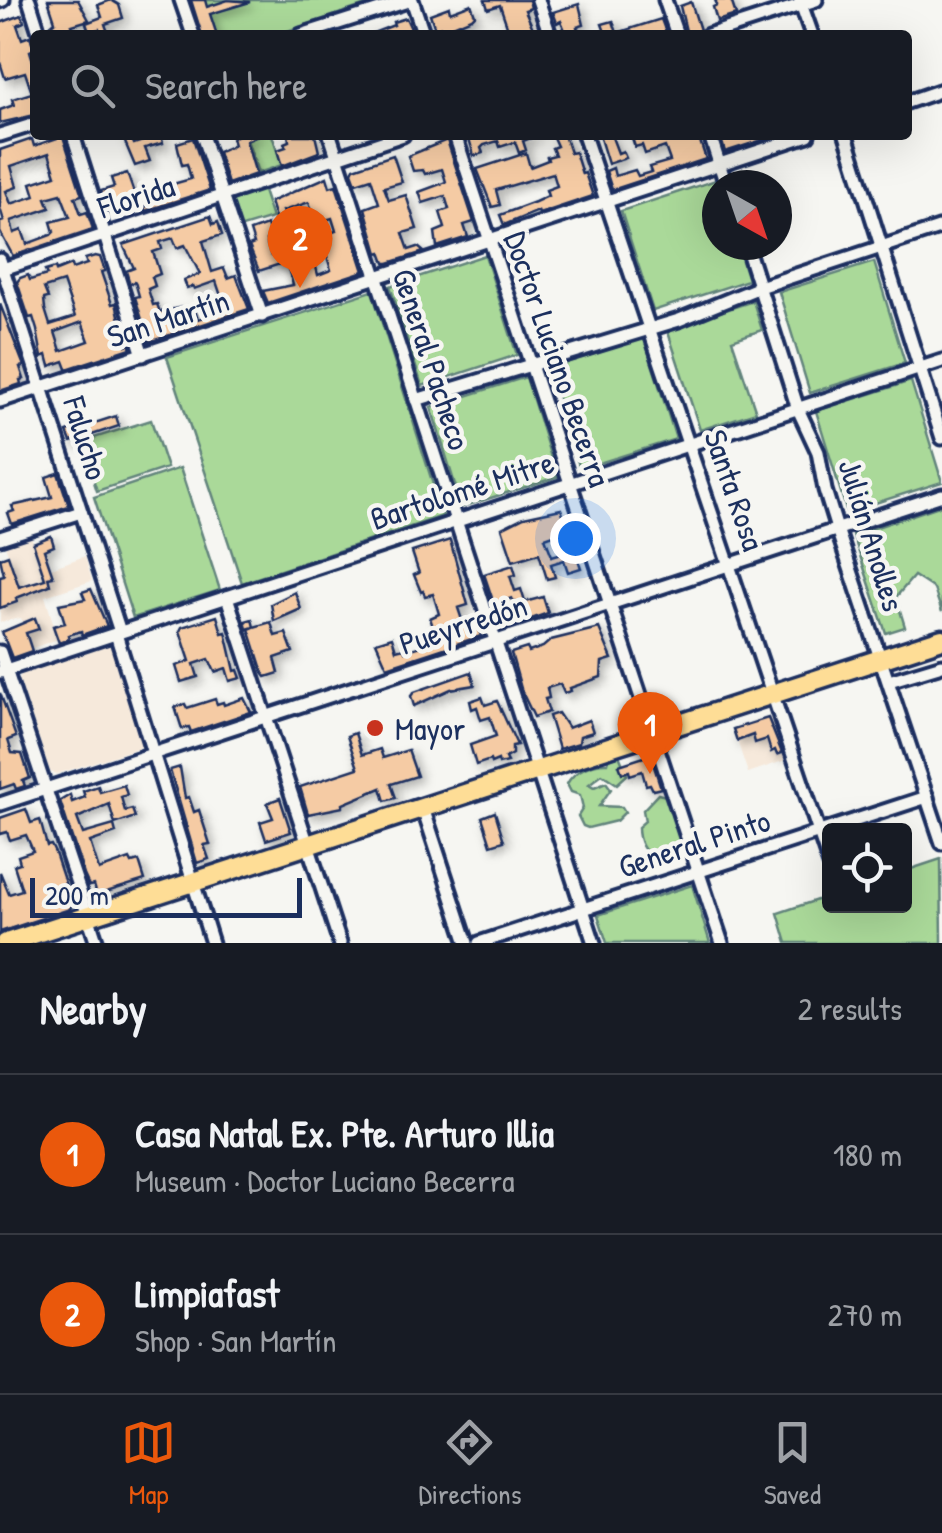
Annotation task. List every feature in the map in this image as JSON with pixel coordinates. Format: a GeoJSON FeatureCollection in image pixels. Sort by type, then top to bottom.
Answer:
{"type":"FeatureCollection","features":[{"type":"Feature","properties":{"kind":"main road"},"geometry":{"type":"LineString","coordinates":[[6,943],[942,639]]}},
{"type":"Feature","properties":{"kind":"street"},"geometry":{"type":"LineString","coordinates":[[29,0],[38,30]]}},
{"type":"Feature","properties":{"kind":"street"},"geometry":{"type":"LineString","coordinates":[[182,0],[191,30]]}},
{"type":"Feature","properties":{"kind":"street"},"geometry":{"type":"LineString","coordinates":[[317,30],[412,0],[422,30]]}},
{"type":"Feature","properties":{"kind":"street"},"geometry":{"type":"LineString","coordinates":[[538,0],[548,30]]}},
{"type":"Feature","properties":{"kind":"street"},"geometry":{"type":"LineString","coordinates":[[666,0],[675,30]]}},
{"type":"Feature","properties":{"kind":"street"},"geometry":{"type":"LineString","coordinates":[[722,30],[816,0]]}},
{"type":"Feature","properties":{"kind":"street"},"geometry":{"type":"LineString","coordinates":[[800,2],[810,30]]}},
{"type":"Feature","properties":{"kind":"street"},"geometry":{"type":"LineString","coordinates":[[912,100],[942,90]]}},
{"type":"Feature","properties":{"kind":"street"},"geometry":{"type":"LineString","coordinates":[[0,135],[30,126]]}},
{"type":"Feature","properties":{"kind":"street"},"geometry":{"type":"LineString","coordinates":[[75,140],[143,355]]}},
{"type":"Feature","properties":{"kind":"street"},"geometry":{"type":"LineString","coordinates":[[204,140],[262,316]]}},
{"type":"Feature","properties":{"kind":"street","name":"General Pacheco"},"geometry":{"type":"LineString","coordinates":[[332,140],[594,943]]}},
{"type":"Feature","properties":{"kind":"street","name":"Florida"},"geometry":{"type":"LineString","coordinates":[[1,266],[106,235],[388,140]]}},
{"type":"Feature","properties":{"kind":"street","name":"Doctor Luciano Becerra"},"geometry":{"type":"LineString","coordinates":[[458,140],[722,943]]}},
{"type":"Feature","properties":{"kind":"street","name":"Santa Rosa"},"geometry":{"type":"LineString","coordinates":[[586,140],[822,841]]}},
{"type":"Feature","properties":{"kind":"street"},"geometry":{"type":"LineString","coordinates":[[712,140],[721,170]]}},
{"type":"Feature","properties":{"kind":"street","name":"San Martín"},"geometry":{"type":"LineString","coordinates":[[0,401],[793,140]]}},
{"type":"Feature","properties":{"kind":"street"},"geometry":{"type":"LineString","coordinates":[[848,140],[942,438]]}},
{"type":"Feature","properties":{"kind":"street"},"geometry":{"type":"LineString","coordinates":[[416,400],[714,307],[760,287],[942,227]]}},
{"type":"Feature","properties":{"kind":"street","name":"Julián Anolles"},"geometry":{"type":"LineString","coordinates":[[751,260],[798,408],[818,452],[837,530],[933,801],[942,843]]}},
{"type":"Feature","properties":{"kind":"street","name":"Falucho"},"geometry":{"type":"LineString","coordinates":[[1,266],[81,512],[212,943]]}},
{"type":"Feature","properties":{"kind":"street","name":"Bartolomé Mitre"},"geometry":{"type":"LineString","coordinates":[[3,672],[942,361]]}},
{"type":"Feature","properties":{"kind":"street","name":"Pueyrredón"},"geometry":{"type":"LineString","coordinates":[[0,804],[942,495]]}},
{"type":"Feature","properties":{"kind":"street"},"geometry":{"type":"LineString","coordinates":[[0,538],[81,512]]}},
{"type":"Feature","properties":{"kind":"street"},"geometry":{"type":"LineString","coordinates":[[227,597],[340,943]]}},
{"type":"Feature","properties":{"kind":"street"},"geometry":{"type":"LineString","coordinates":[[0,652],[3,672],[97,943]]}},
{"type":"Feature","properties":{"kind":"street"},"geometry":{"type":"LineString","coordinates":[[889,681],[942,665]]}},
{"type":"Feature","properties":{"kind":"street","name":"General Pinto"},"geometry":{"type":"LineString","coordinates":[[479,943],[819,832],[933,801]]}},
{"type":"Feature","properties":{"kind":"street"},"geometry":{"type":"LineString","coordinates":[[423,808],[467,943]]}},
{"type":"Feature","properties":{"kind":"shaded area"},"geometry":{"type":"Polygon","coordinates":[[[31,536],[43,571],[85,556],[92,581],[45,596],[58,639],[32,648],[21,618],[0,622],[0,586],[17,580],[5,545],[31,536]]]}},
{"type":"Feature","properties":{"kind":"shaded area"},"geometry":{"type":"Polygon","coordinates":[[[107,644],[112,647],[143,742],[141,747],[57,774],[50,772],[19,679],[21,674],[107,644]]]}},
{"type":"Feature","properties":{"kind":"shaded area"},"geometry":{"type":"Polygon","coordinates":[[[773,719],[786,760],[748,773],[733,729],[773,719]]]}},
{"type":"Feature","properties":{"kind":"green space"},"geometry":{"type":"Polygon","coordinates":[[[191,0],[381,0],[290,30],[200,30],[191,0]]]}},
{"type":"Feature","properties":{"kind":"green space"},"geometry":{"type":"Polygon","coordinates":[[[247,140],[274,140],[282,165],[258,173],[247,140]]]}},
{"type":"Feature","properties":{"kind":"green space"},"geometry":{"type":"Polygon","coordinates":[[[702,185],[702,260],[742,260],[748,280],[653,311],[621,211],[702,185]]]}},
{"type":"Feature","properties":{"kind":"green space"},"geometry":{"type":"Polygon","coordinates":[[[262,188],[272,218],[239,228],[232,200],[262,188]]]}},
{"type":"Feature","properties":{"kind":"green space"},"geometry":{"type":"Polygon","coordinates":[[[485,255],[517,355],[422,386],[390,286],[485,255]]]}},
{"type":"Feature","properties":{"kind":"green space"},"geometry":{"type":"Polygon","coordinates":[[[874,262],[905,363],[810,393],[779,292],[874,262]]]}},
{"type":"Feature","properties":{"kind":"green space"},"geometry":{"type":"Polygon","coordinates":[[[372,291],[443,516],[242,583],[167,357],[372,291]]]}},
{"type":"Feature","properties":{"kind":"green space"},"geometry":{"type":"Polygon","coordinates":[[[753,301],[762,330],[732,340],[756,412],[700,430],[667,329],[753,301]]]}},
{"type":"Feature","properties":{"kind":"green space"},"geometry":{"type":"Polygon","coordinates":[[[644,338],[676,439],[580,469],[549,368],[644,338]]]}},
{"type":"Feature","properties":{"kind":"green space"},"geometry":{"type":"Polygon","coordinates":[[[526,377],[557,477],[462,507],[431,407],[526,377]]]}},
{"type":"Feature","properties":{"kind":"green space"},"geometry":{"type":"Polygon","coordinates":[[[911,381],[942,482],[847,512],[816,411],[911,381]]]}},
{"type":"Feature","properties":{"kind":"green space"},"geometry":{"type":"Polygon","coordinates":[[[151,420],[167,468],[97,491],[81,442],[151,420]]]}},
{"type":"Feature","properties":{"kind":"green space"},"geometry":{"type":"Polygon","coordinates":[[[180,468],[220,590],[133,618],[94,497],[180,468]]]}},
{"type":"Feature","properties":{"kind":"green space"},"geometry":{"type":"Polygon","coordinates":[[[942,505],[942,612],[934,589],[914,576],[896,597],[905,627],[886,633],[853,535],[942,505]]]}},
{"type":"Feature","properties":{"kind":"green space"},"geometry":{"type":"Polygon","coordinates":[[[619,755],[627,775],[617,784],[602,774],[589,784],[594,787],[606,782],[611,789],[599,806],[622,807],[625,812],[616,821],[583,826],[578,816],[583,808],[580,795],[571,792],[567,784],[579,771],[608,763],[619,755]]]}},
{"type":"Feature","properties":{"kind":"green space"},"geometry":{"type":"Polygon","coordinates":[[[658,794],[666,796],[682,836],[681,845],[655,858],[642,846],[638,827],[645,821],[643,810],[658,794]]]}},
{"type":"Feature","properties":{"kind":"green space"},"geometry":{"type":"Polygon","coordinates":[[[941,859],[942,943],[787,943],[778,913],[822,898],[822,913],[912,913],[912,869],[941,859]]]}},
{"type":"Feature","properties":{"kind":"green space"},"geometry":{"type":"Polygon","coordinates":[[[692,885],[710,943],[607,943],[598,915],[692,885]]]}},
{"type":"Feature","properties":{"kind":"building"},"geometry":{"type":"Polygon","coordinates":[[[48,0],[78,0],[89,20],[72,25],[74,30],[49,30],[55,21],[48,0]]]}},
{"type":"Feature","properties":{"kind":"building"},"geometry":{"type":"Polygon","coordinates":[[[111,0],[119,5],[123,18],[105,24],[107,30],[88,30],[86,23],[102,17],[98,5],[111,0]]]}},
{"type":"Feature","properties":{"kind":"building"},"geometry":{"type":"Polygon","coordinates":[[[191,0],[205,0],[207,7],[228,0],[250,2],[210,14],[215,30],[200,30],[191,0]]]}},
{"type":"Feature","properties":{"kind":"building"},"geometry":{"type":"Polygon","coordinates":[[[485,0],[529,0],[531,8],[525,10],[534,30],[508,30],[500,5],[488,9],[485,0]]]}},
{"type":"Feature","properties":{"kind":"building"},"geometry":{"type":"Polygon","coordinates":[[[715,0],[731,0],[736,15],[717,21],[715,0]]]}},
{"type":"Feature","properties":{"kind":"building"},"geometry":{"type":"Polygon","coordinates":[[[691,2],[700,30],[686,30],[680,6],[691,2]]]}},
{"type":"Feature","properties":{"kind":"building"},"geometry":{"type":"Polygon","coordinates":[[[471,4],[475,15],[443,30],[435,29],[430,14],[449,7],[450,12],[471,4]]]}},
{"type":"Feature","properties":{"kind":"building"},"geometry":{"type":"Polygon","coordinates":[[[579,4],[584,25],[578,30],[565,30],[553,12],[579,4]]]}},
{"type":"Feature","properties":{"kind":"building"},"geometry":{"type":"Polygon","coordinates":[[[22,15],[24,22],[17,25],[22,39],[30,36],[30,87],[25,72],[5,78],[0,62],[0,23],[22,15]]]}},
{"type":"Feature","properties":{"kind":"building"},"geometry":{"type":"Polygon","coordinates":[[[406,18],[412,30],[381,30],[394,25],[393,22],[406,18]]]}},
{"type":"Feature","properties":{"kind":"building"},"geometry":{"type":"Polygon","coordinates":[[[661,19],[665,30],[626,30],[661,19]]]}},
{"type":"Feature","properties":{"kind":"building"},"geometry":{"type":"Polygon","coordinates":[[[613,21],[616,30],[604,30],[602,24],[613,21]]]}},
{"type":"Feature","properties":{"kind":"building"},"geometry":{"type":"Polygon","coordinates":[[[30,94],[30,116],[0,123],[0,110],[14,105],[12,99],[30,94]]]}},
{"type":"Feature","properties":{"kind":"building"},"geometry":{"type":"Polygon","coordinates":[[[32,140],[34,146],[64,140],[82,195],[75,197],[81,214],[87,212],[93,229],[13,256],[0,232],[0,222],[4,221],[0,208],[0,150],[32,140]],[[49,153],[11,166],[17,187],[6,191],[11,204],[35,196],[31,183],[56,175],[49,153]],[[61,194],[46,198],[50,208],[11,221],[14,233],[22,230],[27,244],[51,235],[51,222],[70,217],[61,194]]]}},
{"type":"Feature","properties":{"kind":"building"},"geometry":{"type":"Polygon","coordinates":[[[124,140],[132,140],[134,144],[162,140],[163,143],[145,148],[150,161],[135,166],[124,140]]]}},
{"type":"Feature","properties":{"kind":"building"},"geometry":{"type":"Polygon","coordinates":[[[194,140],[210,190],[145,211],[144,207],[151,205],[148,197],[167,190],[166,186],[191,179],[187,164],[182,165],[177,143],[194,140]]]}},
{"type":"Feature","properties":{"kind":"building"},"geometry":{"type":"Polygon","coordinates":[[[233,140],[248,140],[256,174],[228,184],[218,152],[234,145],[233,140]]]}},
{"type":"Feature","properties":{"kind":"building"},"geometry":{"type":"Polygon","coordinates":[[[316,140],[319,152],[282,166],[277,150],[289,141],[316,140]]]}},
{"type":"Feature","properties":{"kind":"building"},"geometry":{"type":"Polygon","coordinates":[[[447,140],[474,222],[464,225],[468,237],[437,247],[435,232],[445,228],[440,212],[449,209],[445,196],[423,203],[419,192],[446,182],[442,169],[425,174],[423,170],[413,171],[408,156],[447,140]]]}},
{"type":"Feature","properties":{"kind":"building"},"geometry":{"type":"Polygon","coordinates":[[[469,140],[526,140],[526,150],[519,153],[515,142],[500,147],[498,141],[484,145],[483,153],[474,156],[469,140]]]}},
{"type":"Feature","properties":{"kind":"building"},"geometry":{"type":"Polygon","coordinates":[[[554,140],[566,140],[570,153],[575,152],[593,196],[504,225],[500,215],[548,196],[546,190],[557,186],[553,173],[496,190],[500,205],[492,207],[477,169],[526,153],[530,167],[555,155],[552,148],[557,146],[554,140]]]}},
{"type":"Feature","properties":{"kind":"building"},"geometry":{"type":"Polygon","coordinates":[[[601,140],[613,140],[618,153],[623,151],[626,158],[608,164],[601,140]]]}},
{"type":"Feature","properties":{"kind":"building"},"geometry":{"type":"Polygon","coordinates":[[[633,140],[700,140],[706,159],[612,190],[606,171],[613,168],[615,176],[635,170],[638,176],[651,172],[649,167],[670,161],[665,147],[645,154],[642,145],[635,147],[633,140]]]}},
{"type":"Feature","properties":{"kind":"building"},"geometry":{"type":"Polygon","coordinates":[[[721,140],[762,140],[725,152],[721,140]]]}},
{"type":"Feature","properties":{"kind":"building"},"geometry":{"type":"Polygon","coordinates":[[[393,155],[402,182],[384,187],[389,200],[406,195],[417,229],[403,233],[409,250],[418,247],[424,252],[385,263],[381,252],[378,253],[365,208],[379,203],[371,178],[356,183],[352,172],[393,155]]]}},
{"type":"Feature","properties":{"kind":"building"},"geometry":{"type":"Polygon","coordinates":[[[127,173],[135,196],[106,206],[101,191],[114,187],[111,178],[127,173]]]}},
{"type":"Feature","properties":{"kind":"building"},"geometry":{"type":"Polygon","coordinates":[[[327,177],[330,187],[336,185],[364,271],[268,303],[263,291],[293,285],[286,262],[259,271],[249,246],[254,244],[250,231],[267,225],[271,256],[291,250],[302,267],[315,263],[318,275],[331,270],[321,236],[336,231],[332,218],[316,223],[309,202],[283,211],[286,218],[276,221],[270,202],[327,177]]]}},
{"type":"Feature","properties":{"kind":"building"},"geometry":{"type":"Polygon","coordinates":[[[210,216],[213,224],[218,222],[222,235],[203,241],[212,272],[224,268],[228,278],[236,275],[249,309],[149,342],[135,297],[139,296],[135,282],[130,284],[126,271],[134,268],[123,245],[210,216]],[[173,238],[160,242],[162,249],[153,252],[160,274],[152,277],[155,286],[148,289],[153,305],[157,304],[160,312],[193,305],[198,319],[226,311],[216,281],[187,288],[184,280],[200,274],[185,245],[177,248],[173,238]]]}},
{"type":"Feature","properties":{"kind":"building"},"geometry":{"type":"Polygon","coordinates":[[[100,257],[105,271],[101,272],[112,304],[116,303],[126,345],[131,348],[67,369],[64,361],[50,366],[47,355],[42,357],[33,317],[29,318],[17,282],[28,275],[30,280],[47,275],[45,271],[55,268],[56,271],[71,265],[72,269],[87,264],[85,259],[100,257]],[[63,282],[44,288],[50,325],[75,317],[63,282]],[[82,322],[55,332],[61,351],[89,341],[82,322]]]}},
{"type":"Feature","properties":{"kind":"building"},"geometry":{"type":"Polygon","coordinates":[[[0,304],[24,366],[20,367],[24,379],[21,384],[0,391],[0,304]]]}},
{"type":"Feature","properties":{"kind":"building"},"geometry":{"type":"Polygon","coordinates":[[[116,416],[119,426],[71,442],[67,432],[116,416]]]}},
{"type":"Feature","properties":{"kind":"building"},"geometry":{"type":"Polygon","coordinates":[[[58,473],[69,506],[12,524],[8,513],[14,511],[12,506],[52,497],[46,477],[58,473]]]}},
{"type":"Feature","properties":{"kind":"building"},"geometry":{"type":"Polygon","coordinates":[[[561,509],[570,520],[565,531],[545,538],[552,556],[569,551],[581,568],[568,572],[564,560],[551,564],[555,577],[547,579],[539,553],[513,561],[502,528],[524,517],[561,509]]]}},
{"type":"Feature","properties":{"kind":"building"},"geometry":{"type":"Polygon","coordinates":[[[51,536],[54,546],[44,550],[53,576],[48,577],[50,585],[0,608],[0,576],[4,575],[0,558],[8,555],[19,587],[45,579],[33,543],[51,536]]]}},
{"type":"Feature","properties":{"kind":"building"},"geometry":{"type":"Polygon","coordinates":[[[450,540],[468,605],[458,608],[464,626],[478,625],[481,636],[387,667],[376,642],[392,637],[396,650],[405,651],[438,641],[430,618],[439,614],[433,594],[425,596],[421,592],[414,575],[419,573],[412,552],[450,540]]]}},
{"type":"Feature","properties":{"kind":"building"},"geometry":{"type":"Polygon","coordinates":[[[513,565],[516,575],[510,576],[515,591],[521,589],[525,602],[543,597],[548,613],[501,630],[496,612],[501,617],[517,611],[512,598],[494,604],[484,574],[513,565]]]}},
{"type":"Feature","properties":{"kind":"building"},"geometry":{"type":"Polygon","coordinates":[[[91,589],[107,626],[82,635],[81,631],[68,635],[69,639],[59,643],[53,626],[65,623],[59,604],[85,599],[82,592],[91,589]]]}},
{"type":"Feature","properties":{"kind":"building"},"geometry":{"type":"Polygon","coordinates":[[[295,592],[301,609],[274,621],[271,604],[295,592]]]}},
{"type":"Feature","properties":{"kind":"building"},"geometry":{"type":"Polygon","coordinates":[[[217,616],[222,633],[226,632],[235,671],[241,678],[230,681],[226,668],[215,672],[209,659],[194,664],[198,677],[181,682],[176,666],[190,661],[182,627],[217,616]]]}},
{"type":"Feature","properties":{"kind":"building"},"geometry":{"type":"Polygon","coordinates":[[[35,618],[39,629],[26,633],[32,651],[12,658],[2,632],[35,618]]]}},
{"type":"Feature","properties":{"kind":"building"},"geometry":{"type":"Polygon","coordinates":[[[271,622],[275,636],[286,633],[293,652],[275,658],[279,673],[266,677],[249,629],[271,622]]]}},
{"type":"Feature","properties":{"kind":"building"},"geometry":{"type":"Polygon","coordinates":[[[599,628],[612,659],[602,662],[601,677],[564,693],[560,684],[547,688],[549,712],[534,717],[511,653],[527,648],[529,652],[551,640],[599,628]]]}},
{"type":"Feature","properties":{"kind":"building"},"geometry":{"type":"Polygon","coordinates":[[[471,672],[475,685],[451,689],[414,706],[414,692],[471,672]]]}},
{"type":"Feature","properties":{"kind":"building"},"geometry":{"type":"Polygon","coordinates":[[[0,693],[16,737],[8,740],[12,753],[22,754],[30,778],[23,781],[25,786],[16,789],[14,784],[0,789],[0,693]]]}},
{"type":"Feature","properties":{"kind":"building"},"geometry":{"type":"Polygon","coordinates":[[[482,697],[485,705],[497,701],[517,745],[512,746],[512,754],[505,758],[507,762],[490,760],[476,765],[470,745],[496,736],[490,717],[481,720],[477,707],[472,709],[470,701],[482,697]]]}},
{"type":"Feature","properties":{"kind":"building"},"geometry":{"type":"Polygon","coordinates":[[[244,698],[251,712],[191,732],[189,727],[182,729],[175,707],[185,704],[187,708],[215,699],[217,704],[224,705],[244,698]]]}},
{"type":"Feature","properties":{"kind":"building"},"geometry":{"type":"Polygon","coordinates":[[[558,713],[568,728],[589,720],[593,732],[580,736],[579,743],[559,749],[549,716],[558,713]]]}},
{"type":"Feature","properties":{"kind":"building"},"geometry":{"type":"Polygon","coordinates":[[[768,718],[782,753],[771,752],[767,739],[755,743],[753,735],[737,741],[733,729],[768,718]]]}},
{"type":"Feature","properties":{"kind":"building"},"geometry":{"type":"Polygon","coordinates":[[[355,733],[362,755],[380,749],[383,758],[408,750],[417,776],[391,784],[396,798],[385,801],[381,788],[343,807],[308,814],[300,787],[358,768],[347,736],[355,733]]]}},
{"type":"Feature","properties":{"kind":"building"},"geometry":{"type":"Polygon","coordinates":[[[651,757],[661,788],[653,790],[650,784],[646,785],[642,771],[622,773],[619,765],[651,757]]]}},
{"type":"Feature","properties":{"kind":"building"},"geometry":{"type":"Polygon","coordinates":[[[180,767],[185,798],[189,797],[194,812],[199,810],[210,844],[204,845],[209,859],[197,863],[170,770],[180,767]]]}},
{"type":"Feature","properties":{"kind":"building"},"geometry":{"type":"Polygon","coordinates":[[[124,785],[127,795],[121,797],[125,811],[132,809],[135,817],[115,824],[109,804],[77,818],[83,834],[114,825],[116,833],[90,842],[99,870],[130,859],[132,863],[139,861],[145,880],[97,895],[84,875],[60,801],[70,795],[72,802],[85,797],[83,791],[98,786],[100,792],[124,785]]]}},
{"type":"Feature","properties":{"kind":"building"},"geometry":{"type":"Polygon","coordinates":[[[280,798],[291,832],[266,840],[260,822],[273,818],[267,803],[280,798]]]}},
{"type":"Feature","properties":{"kind":"building"},"geometry":{"type":"Polygon","coordinates":[[[26,809],[31,823],[40,820],[72,904],[70,909],[0,932],[0,872],[9,894],[22,890],[14,865],[20,863],[18,856],[33,851],[26,835],[10,840],[7,832],[0,834],[0,818],[26,809]]]}},
{"type":"Feature","properties":{"kind":"building"},"geometry":{"type":"Polygon","coordinates":[[[495,812],[504,841],[491,845],[482,817],[495,812]]]}},
{"type":"Feature","properties":{"kind":"waterway"},"geometry":{"type":"LineString","coordinates":[[425,796],[449,788]]}},
{"type":"Feature","properties":{"kind":"waterway"},"geometry":{"type":"LineString","coordinates":[[400,804],[415,799]]}},
{"type":"Feature","properties":{"kind":"waterway"},"geometry":{"type":"LineString","coordinates":[[353,819],[373,813]]}},
{"type":"Feature","properties":{"kind":"waterway"},"geometry":{"type":"LineString","coordinates":[[312,833],[340,824]]}},
{"type":"Feature","properties":{"kind":"waterway"},"geometry":{"type":"LineString","coordinates":[[225,862],[269,847]]}},
{"type":"Feature","properties":{"kind":"waterway"},"geometry":{"type":"LineString","coordinates":[[197,872],[201,870]]}},
{"type":"Feature","properties":{"kind":"waterway"},"geometry":{"type":"LineString","coordinates":[[150,887],[180,877]]}},
{"type":"Feature","properties":{"kind":"waterway"},"geometry":{"type":"LineString","coordinates":[[89,906],[111,900]]}},
{"type":"Feature","properties":{"kind":"place","name":"Limpiafast"},"geometry":{"type":"Point","coordinates":[300,288]}},
{"type":"Feature","properties":{"kind":"place","name":"Mayor"},"geometry":{"type":"Point","coordinates":[375,728]}},
{"type":"Feature","properties":{"kind":"place","name":"Casa Natal Ex. Pte. Arturo Illia"},"geometry":{"type":"Point","coordinates":[650,774]}}]}
